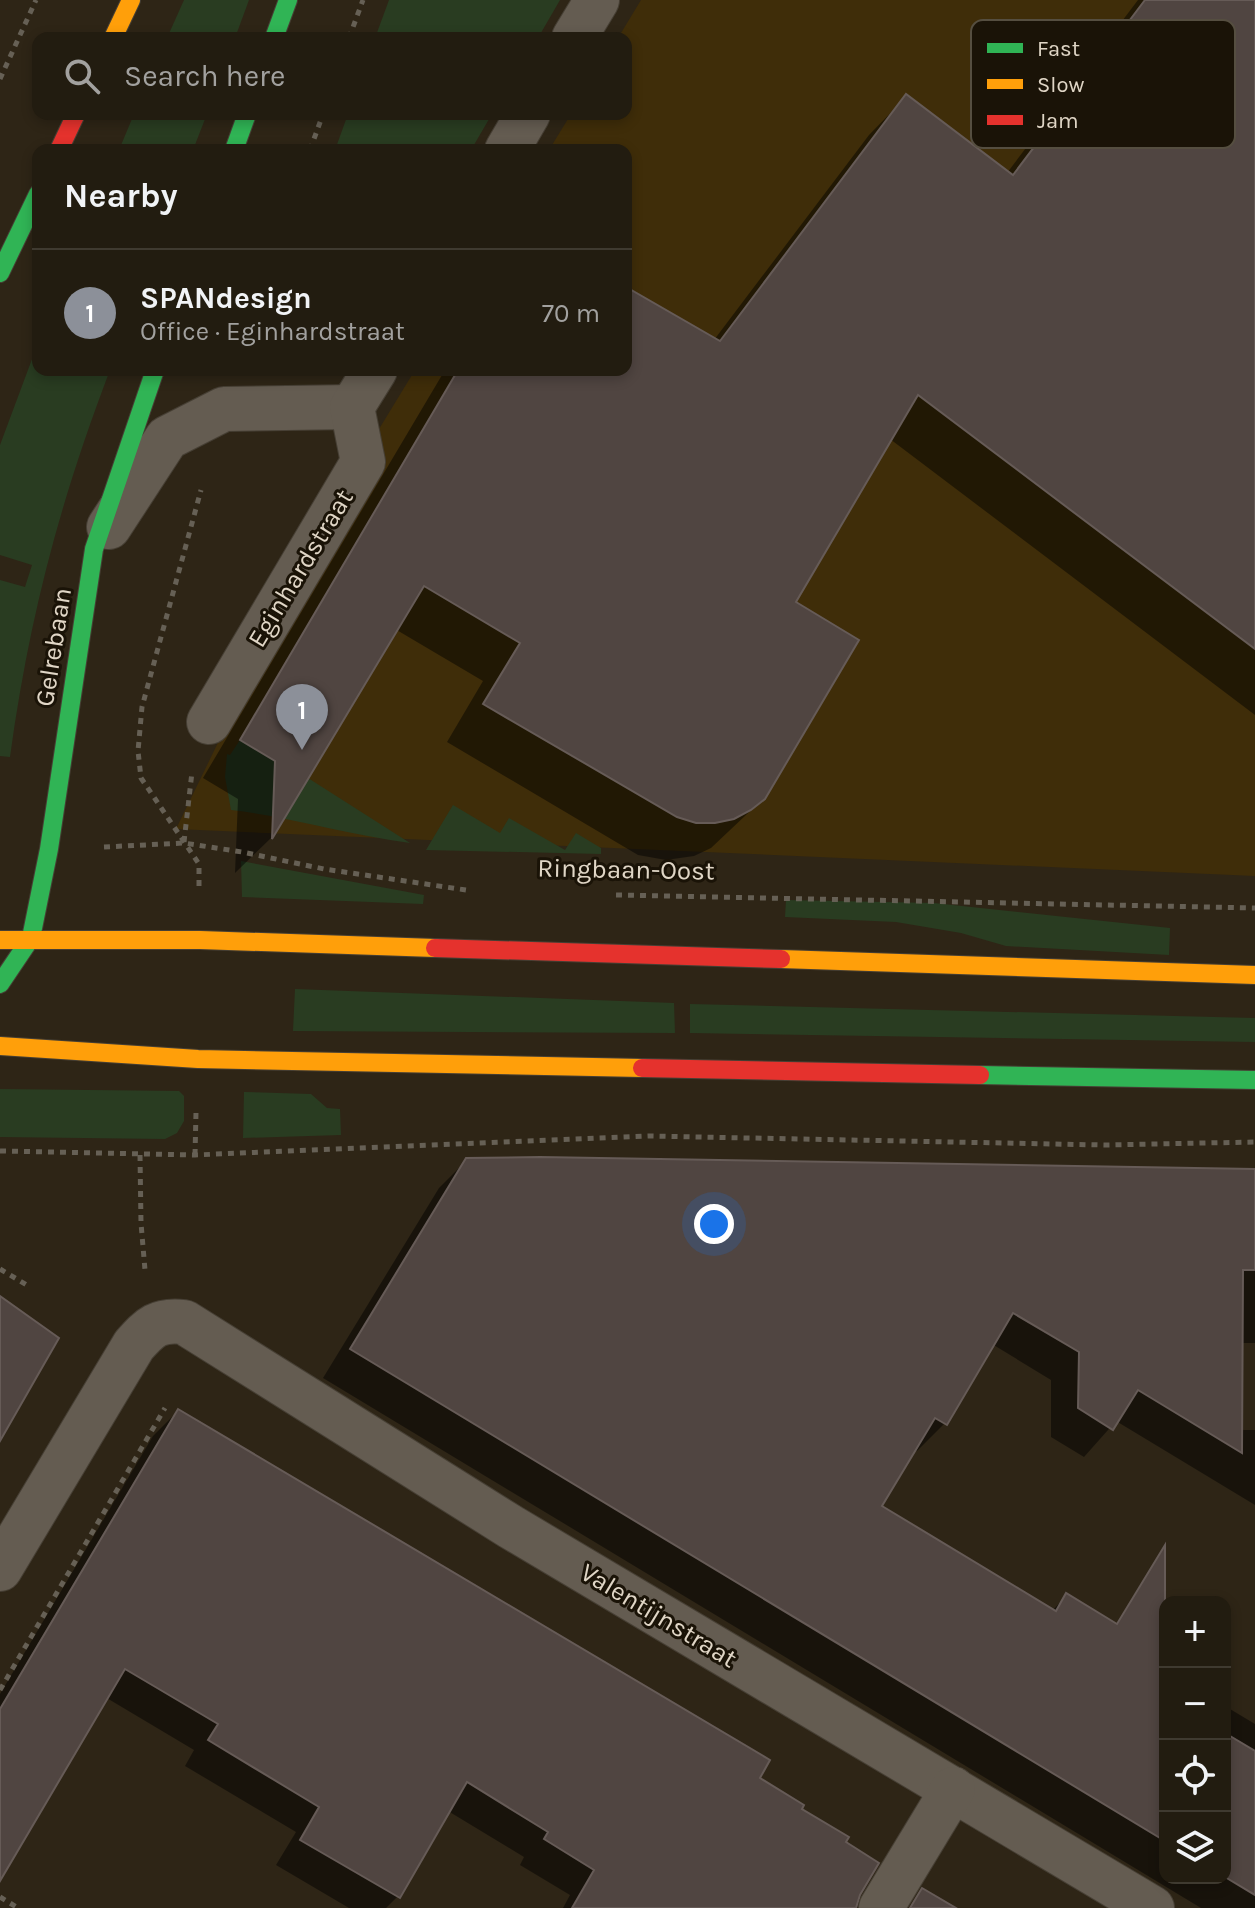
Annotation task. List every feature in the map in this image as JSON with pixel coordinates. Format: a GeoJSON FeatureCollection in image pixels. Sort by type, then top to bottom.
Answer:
{"type":"FeatureCollection","features":[{"type":"Feature","properties":{"kind":"main road"},"geometry":{"type":"LineString","coordinates":[[116,32],[131,0]]}},
{"type":"Feature","properties":{"kind":"main road"},"geometry":{"type":"LineString","coordinates":[[276,32],[288,0]]}},
{"type":"Feature","properties":{"kind":"main road"},"geometry":{"type":"LineString","coordinates":[[62,144],[73,120]]}},
{"type":"Feature","properties":{"kind":"main road"},"geometry":{"type":"LineString","coordinates":[[236,144],[245,120]]}},
{"type":"Feature","properties":{"kind":"main road"},"geometry":{"type":"LineString","coordinates":[[0,273],[32,206]]}},
{"type":"Feature","properties":{"kind":"main road","name":"Gelrebaan"},"geometry":{"type":"LineString","coordinates":[[31,938],[49,849],[94,549],[153,376]]}},
{"type":"Feature","properties":{"kind":"main road"},"geometry":{"type":"LineString","coordinates":[[0,984],[31,938]]}},
{"type":"Feature","properties":{"kind":"main road"},"geometry":{"type":"LineString","coordinates":[[0,940],[200,940],[1255,975]]}},
{"type":"Feature","properties":{"kind":"main road"},"geometry":{"type":"LineString","coordinates":[[0,1046],[198,1059],[1255,1080]]}},
{"type":"Feature","properties":{"kind":"street"},"geometry":{"type":"LineString","coordinates":[[578,32],[597,0]]}},
{"type":"Feature","properties":{"kind":"street"},"geometry":{"type":"LineString","coordinates":[[510,144],[524,120]]}},
{"type":"Feature","properties":{"kind":"street"},"geometry":{"type":"LineString","coordinates":[[94,549],[167,438],[224,409],[352,407],[371,376]]}},
{"type":"Feature","properties":{"kind":"street","name":"Eginhardstraat"},"geometry":{"type":"LineString","coordinates":[[209,722],[363,462],[352,407]]}},
{"type":"Feature","properties":{"kind":"street"},"geometry":{"type":"LineString","coordinates":[[0,1569],[134,1345],[150,1328],[188,1328]]}},
{"type":"Feature","properties":{"kind":"street","name":"Valentijnstraat"},"geometry":{"type":"LineString","coordinates":[[188,1328],[511,1527],[1152,1908]]}},
{"type":"Feature","properties":{"kind":"street"},"geometry":{"type":"LineString","coordinates":[[881,1908],[953,1789]]}},
{"type":"Feature","properties":{"kind":"path"},"geometry":{"type":"LineString","coordinates":[[0,79],[36,0]]}},
{"type":"Feature","properties":{"kind":"path"},"geometry":{"type":"LineString","coordinates":[[351,32],[363,0]]}},
{"type":"Feature","properties":{"kind":"path"},"geometry":{"type":"LineString","coordinates":[[312,144],[321,120]]}},
{"type":"Feature","properties":{"kind":"path"},"geometry":{"type":"LineString","coordinates":[[184,843],[141,778],[139,737],[142,707],[224,409]]}},
{"type":"Feature","properties":{"kind":"path"},"geometry":{"type":"LineString","coordinates":[[184,843],[192,767],[209,722]]}},
{"type":"Feature","properties":{"kind":"path"},"geometry":{"type":"LineString","coordinates":[[49,849],[184,843],[324,869],[469,890]]}},
{"type":"Feature","properties":{"kind":"path","name":"Ringbaan-Oost"},"geometry":{"type":"LineString","coordinates":[[607,895],[1255,908]]}},
{"type":"Feature","properties":{"kind":"path"},"geometry":{"type":"LineString","coordinates":[[0,1151],[140,1155],[648,1136],[1104,1145],[1255,1142]]}},
{"type":"Feature","properties":{"kind":"path"},"geometry":{"type":"LineString","coordinates":[[0,1690],[188,1328],[148,1289],[142,1256],[140,1155]]}},
{"type":"Feature","properties":{"kind":"path"},"geometry":{"type":"LineString","coordinates":[[0,1269],[30,1287]]}},
{"type":"Feature","properties":{"kind":"path"},"geometry":{"type":"LineString","coordinates":[[0,1897],[18,1908]]}},
{"type":"Feature","properties":{"kind":"shaded area"},"geometry":{"type":"Polygon","coordinates":[[[641,0],[1255,0],[1255,876],[176,829],[337,498],[411,376],[632,376],[632,144],[553,144],[567,120],[632,120],[632,32],[622,32],[641,0]]]}},
{"type":"Feature","properties":{"kind":"green space"},"geometry":{"type":"Polygon","coordinates":[[[184,0],[249,0],[237,32],[170,32],[184,0]]]}},
{"type":"Feature","properties":{"kind":"green space"},"geometry":{"type":"Polygon","coordinates":[[[389,0],[560,0],[541,32],[377,32],[389,0]]]}},
{"type":"Feature","properties":{"kind":"green space"},"geometry":{"type":"Polygon","coordinates":[[[132,120],[205,120],[195,144],[122,144],[132,120]]]}},
{"type":"Feature","properties":{"kind":"green space"},"geometry":{"type":"Polygon","coordinates":[[[346,120],[488,120],[474,144],[337,144],[346,120]]]}},
{"type":"Feature","properties":{"kind":"green space"},"geometry":{"type":"Polygon","coordinates":[[[32,359],[32,376],[108,376],[76,466],[48,560],[27,656],[10,757],[0,756],[0,580],[25,587],[32,565],[0,555],[0,445],[32,359]]]}},
{"type":"Feature","properties":{"kind":"green space"},"geometry":{"type":"Polygon","coordinates":[[[240,740],[282,765],[296,794],[308,778],[410,843],[231,810],[225,777],[227,754],[230,755],[240,740]]]}},
{"type":"Feature","properties":{"kind":"green space"},"geometry":{"type":"Polygon","coordinates":[[[453,805],[500,833],[509,818],[565,850],[576,833],[601,848],[601,854],[426,850],[453,805]]]}},
{"type":"Feature","properties":{"kind":"green space"},"geometry":{"type":"Polygon","coordinates":[[[241,861],[424,895],[423,904],[242,897],[241,861]]]}},
{"type":"Feature","properties":{"kind":"green space"},"geometry":{"type":"Polygon","coordinates":[[[786,900],[934,903],[1170,928],[1169,955],[1006,946],[961,933],[896,922],[785,917],[786,900]]]}},
{"type":"Feature","properties":{"kind":"green space"},"geometry":{"type":"Polygon","coordinates":[[[295,989],[674,1003],[675,1033],[293,1031],[295,989]]]}},
{"type":"Feature","properties":{"kind":"green space"},"geometry":{"type":"Polygon","coordinates":[[[690,1004],[1255,1018],[1255,1042],[690,1033],[690,1004]]]}},
{"type":"Feature","properties":{"kind":"green space"},"geometry":{"type":"Polygon","coordinates":[[[0,1089],[179,1091],[184,1096],[184,1121],[177,1133],[165,1139],[0,1137],[0,1089]]]}},
{"type":"Feature","properties":{"kind":"green space"},"geometry":{"type":"Polygon","coordinates":[[[244,1092],[311,1094],[327,1108],[340,1109],[341,1135],[243,1138],[244,1092]]]}},
{"type":"Feature","properties":{"kind":"building"},"geometry":{"type":"Polygon","coordinates":[[[1145,0],[1255,0],[1255,649],[918,395],[796,602],[859,640],[765,799],[751,810],[734,819],[715,823],[696,823],[677,817],[483,704],[520,643],[424,586],[272,839],[275,761],[240,740],[454,376],[632,376],[632,290],[720,341],[906,94],[971,143],[971,148],[977,148],[1013,175],[1033,148],[1235,148],[1235,20],[1130,20],[1145,0]]]}},
{"type":"Feature","properties":{"kind":"building"},"geometry":{"type":"Polygon","coordinates":[[[466,1158],[1255,1169],[1255,1270],[1243,1270],[1242,1453],[1138,1390],[1113,1430],[1078,1408],[1079,1352],[1013,1313],[947,1425],[935,1418],[882,1506],[1056,1611],[1066,1593],[1117,1624],[1165,1545],[1165,1596],[1159,1596],[1159,1837],[350,1349],[466,1158]]]}},
{"type":"Feature","properties":{"kind":"building"},"geometry":{"type":"Polygon","coordinates":[[[0,1296],[59,1338],[0,1441],[0,1296]]]}},
{"type":"Feature","properties":{"kind":"building"},"geometry":{"type":"Polygon","coordinates":[[[178,1409],[770,1760],[760,1778],[804,1805],[802,1809],[849,1837],[846,1842],[879,1863],[856,1908],[572,1908],[594,1870],[544,1839],[548,1832],[467,1782],[400,1898],[300,1840],[319,1807],[208,1740],[218,1724],[125,1669],[0,1881],[0,1709],[178,1409]]]}},
{"type":"Feature","properties":{"kind":"building"},"geometry":{"type":"Polygon","coordinates":[[[1231,1737],[1255,1751],[1255,1895],[1231,1881],[1231,1737]]]}},
{"type":"Feature","properties":{"kind":"building"},"geometry":{"type":"Polygon","coordinates":[[[922,1888],[956,1908],[910,1908],[922,1888]]]}},
{"type":"Feature","properties":{"kind":"traffic: fast"},"geometry":{"type":"LineString","coordinates":[[276,32],[288,0]]}},
{"type":"Feature","properties":{"kind":"traffic: fast"},"geometry":{"type":"LineString","coordinates":[[236,144],[245,120]]}},
{"type":"Feature","properties":{"kind":"traffic: fast"},"geometry":{"type":"LineString","coordinates":[[0,273],[32,206]]}},
{"type":"Feature","properties":{"kind":"traffic: fast"},"geometry":{"type":"LineString","coordinates":[[0,984],[31,938],[49,849],[94,549],[153,376]]}},
{"type":"Feature","properties":{"kind":"traffic: fast"},"geometry":{"type":"LineString","coordinates":[[980,1075],[1255,1080]]}},
{"type":"Feature","properties":{"kind":"traffic: slow"},"geometry":{"type":"LineString","coordinates":[[116,32],[131,0]]}},
{"type":"Feature","properties":{"kind":"traffic: slow"},"geometry":{"type":"LineString","coordinates":[[0,940],[200,940],[435,948]]}},
{"type":"Feature","properties":{"kind":"traffic: slow"},"geometry":{"type":"LineString","coordinates":[[781,959],[1255,975]]}},
{"type":"Feature","properties":{"kind":"traffic: slow"},"geometry":{"type":"LineString","coordinates":[[0,1046],[198,1059],[642,1068]]}},
{"type":"Feature","properties":{"kind":"traffic: jam"},"geometry":{"type":"LineString","coordinates":[[62,144],[73,120]]}},
{"type":"Feature","properties":{"kind":"traffic: jam"},"geometry":{"type":"LineString","coordinates":[[435,948],[781,959]]}},
{"type":"Feature","properties":{"kind":"traffic: jam"},"geometry":{"type":"LineString","coordinates":[[642,1068],[980,1075]]}},
{"type":"Feature","properties":{"kind":"place","name":"SPANdesign"},"geometry":{"type":"Point","coordinates":[302,750]}}]}
